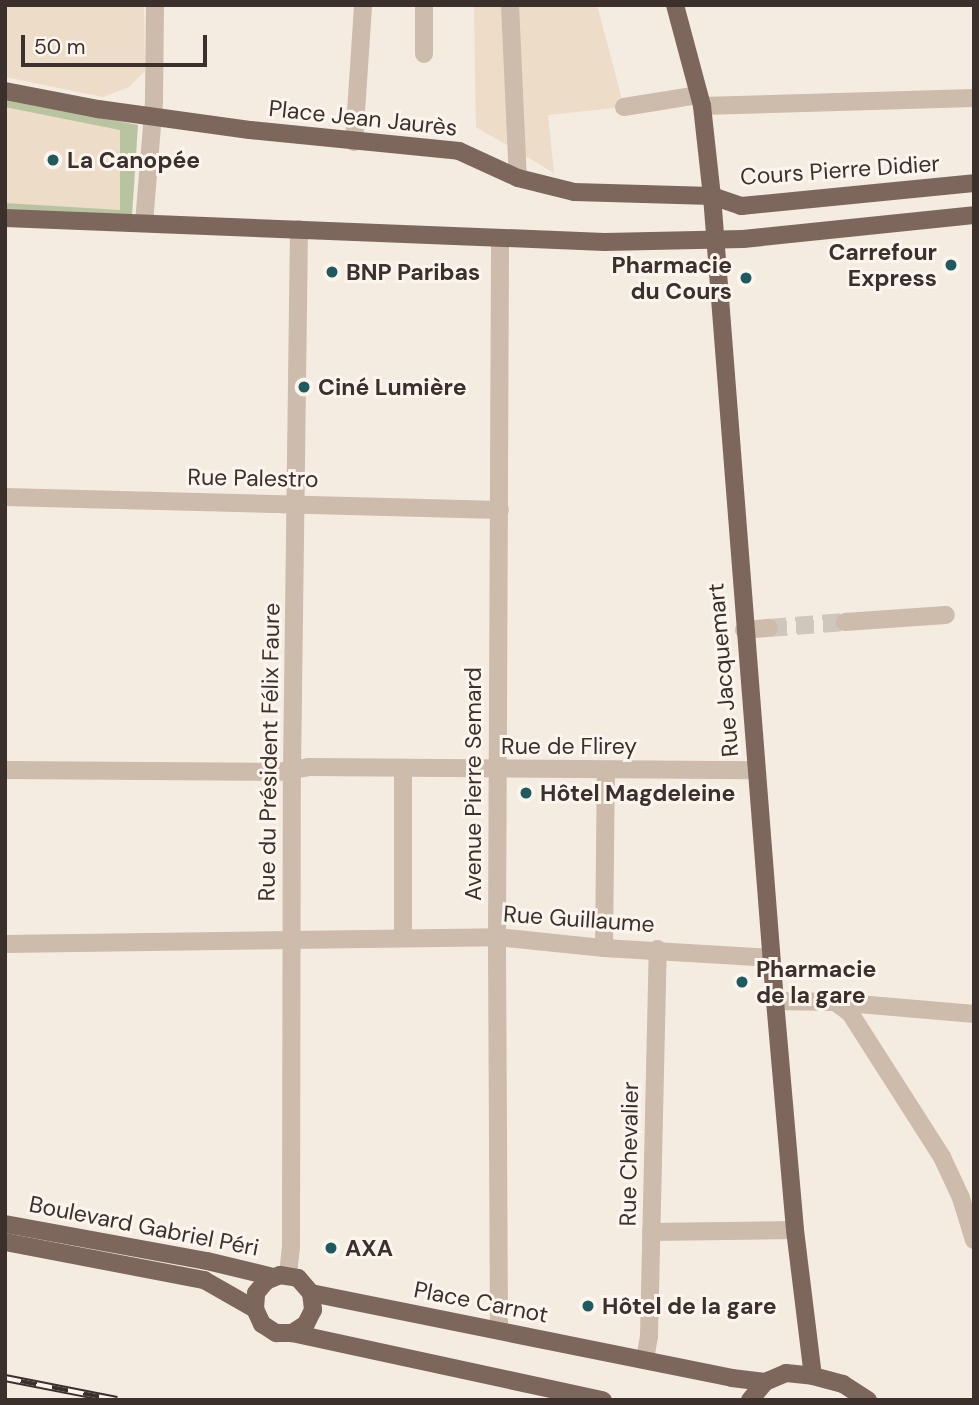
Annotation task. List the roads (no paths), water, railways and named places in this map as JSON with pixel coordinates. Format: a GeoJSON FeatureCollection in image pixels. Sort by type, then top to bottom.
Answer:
{"type":"FeatureCollection","features":[{"type":"Feature","properties":{"kind":"main road","name":"Rue Jacquemart"},"geometry":{"type":"LineString","coordinates":[[675,5],[701,101],[712,196],[713,240],[771,958],[795,1230],[813,1376]]}},
{"type":"Feature","properties":{"kind":"main road","name":"Place Jean Jaurès"},"geometry":{"type":"LineString","coordinates":[[5,91],[153,116],[354,142],[459,151],[518,177],[574,191],[712,196]]}},
{"type":"Feature","properties":{"kind":"main road","name":"Cours Pierre Didier"},"geometry":{"type":"LineString","coordinates":[[712,196],[741,206],[974,183]]}},
{"type":"Feature","properties":{"kind":"main road"},"geometry":{"type":"LineString","coordinates":[[5,218],[605,242],[713,240],[974,215]]}},
{"type":"Feature","properties":{"kind":"main road","name":"Boulevard Gabriel Péri"},"geometry":{"type":"LineString","coordinates":[[5,1224],[280,1276]]}},
{"type":"Feature","properties":{"kind":"main road","name":"Boulevard Gabriel Péri"},"geometry":{"type":"LineString","coordinates":[[5,1242],[204,1280],[258,1317]]}},
{"type":"Feature","properties":{"kind":"main road"},"geometry":{"type":"LineString","coordinates":[[280,1276],[260,1286],[258,1317],[276,1333],[292,1333],[603,1400]]}},
{"type":"Feature","properties":{"kind":"main road","name":"Place Carnot"},"geometry":{"type":"LineString","coordinates":[[280,1276],[298,1278],[311,1293],[765,1382],[786,1373],[813,1376],[865,1397],[881,1400]]}},
{"type":"Feature","properties":{"kind":"main road"},"geometry":{"type":"LineString","coordinates":[[292,1333],[310,1317],[311,1293]]}},
{"type":"Feature","properties":{"kind":"main road"},"geometry":{"type":"LineString","coordinates":[[750,1400],[765,1382]]}},
{"type":"Feature","properties":{"kind":"street"},"geometry":{"type":"LineString","coordinates":[[144,223],[155,80],[155,5]]}},
{"type":"Feature","properties":{"kind":"street"},"geometry":{"type":"LineString","coordinates":[[354,142],[363,5]]}},
{"type":"Feature","properties":{"kind":"street"},"geometry":{"type":"LineString","coordinates":[[424,5],[424,54]]}},
{"type":"Feature","properties":{"kind":"street"},"geometry":{"type":"LineString","coordinates":[[510,5],[518,177]]}},
{"type":"Feature","properties":{"kind":"street"},"geometry":{"type":"LineString","coordinates":[[624,107],[701,101],[974,98]]}},
{"type":"Feature","properties":{"kind":"street","name":"Rue du Président Félix Faure"},"geometry":{"type":"LineString","coordinates":[[280,1276],[291,1247],[292,770],[299,229]]}},
{"type":"Feature","properties":{"kind":"street","name":"Avenue Pierre Semard"},"geometry":{"type":"LineString","coordinates":[[499,1330],[497,937],[500,510],[497,421],[500,238]]}},
{"type":"Feature","properties":{"kind":"street","name":"Rue Palestro"},"geometry":{"type":"LineString","coordinates":[[5,497],[500,510]]}},
{"type":"Feature","properties":{"kind":"street"},"geometry":{"type":"LineString","coordinates":[[845,622],[946,615]]}},
{"type":"Feature","properties":{"kind":"street"},"geometry":{"type":"LineString","coordinates":[[744,630],[769,628]]}},
{"type":"Feature","properties":{"kind":"street","name":"Rue de Flirey"},"geometry":{"type":"LineString","coordinates":[[5,770],[292,770],[308,767],[756,770]]}},
{"type":"Feature","properties":{"kind":"street"},"geometry":{"type":"LineString","coordinates":[[403,768],[403,938]]}},
{"type":"Feature","properties":{"kind":"street"},"geometry":{"type":"LineString","coordinates":[[604,948],[606,770]]}},
{"type":"Feature","properties":{"kind":"street","name":"Rue Guillaume"},"geometry":{"type":"LineString","coordinates":[[5,944],[497,937],[604,948],[658,949],[771,958]]}},
{"type":"Feature","properties":{"kind":"street","name":"Rue Chevalier"},"geometry":{"type":"LineString","coordinates":[[645,1359],[658,949]]}},
{"type":"Feature","properties":{"kind":"street"},"geometry":{"type":"LineString","coordinates":[[775,1001],[835,1002],[974,1014]]}},
{"type":"Feature","properties":{"kind":"street"},"geometry":{"type":"LineString","coordinates":[[835,1002],[850,1013],[942,1157],[961,1198],[974,1240]]}},
{"type":"Feature","properties":{"kind":"street"},"geometry":{"type":"LineString","coordinates":[[651,1232],[795,1230]]}},
{"type":"Feature","properties":{"kind":"tunnel"},"geometry":{"type":"LineString","coordinates":[[769,628],[845,622]]}},
{"type":"Feature","properties":{"kind":"railway"},"geometry":{"type":"LineString","coordinates":[[5,1378],[117,1400]]}},
{"type":"Feature","properties":{"kind":"place","name":"La Canopée"},"geometry":{"type":"Point","coordinates":[53,160]}},
{"type":"Feature","properties":{"kind":"place","name":"Carrefour Express"},"geometry":{"type":"Point","coordinates":[951,265]}},
{"type":"Feature","properties":{"kind":"place","name":"BNP Paribas"},"geometry":{"type":"Point","coordinates":[332,272]}},
{"type":"Feature","properties":{"kind":"place","name":"Pharmacie du Cours"},"geometry":{"type":"Point","coordinates":[746,278]}},
{"type":"Feature","properties":{"kind":"place","name":"Ciné Lumière"},"geometry":{"type":"Point","coordinates":[304,387]}},
{"type":"Feature","properties":{"kind":"place","name":"Hôtel Magdeleine"},"geometry":{"type":"Point","coordinates":[526,793]}},
{"type":"Feature","properties":{"kind":"place","name":"Pharmacie de la gare"},"geometry":{"type":"Point","coordinates":[742,982]}},
{"type":"Feature","properties":{"kind":"place","name":"AXA"},"geometry":{"type":"Point","coordinates":[331,1248]}},
{"type":"Feature","properties":{"kind":"place","name":"Hôtel de la gare"},"geometry":{"type":"Point","coordinates":[588,1306]}}]}
